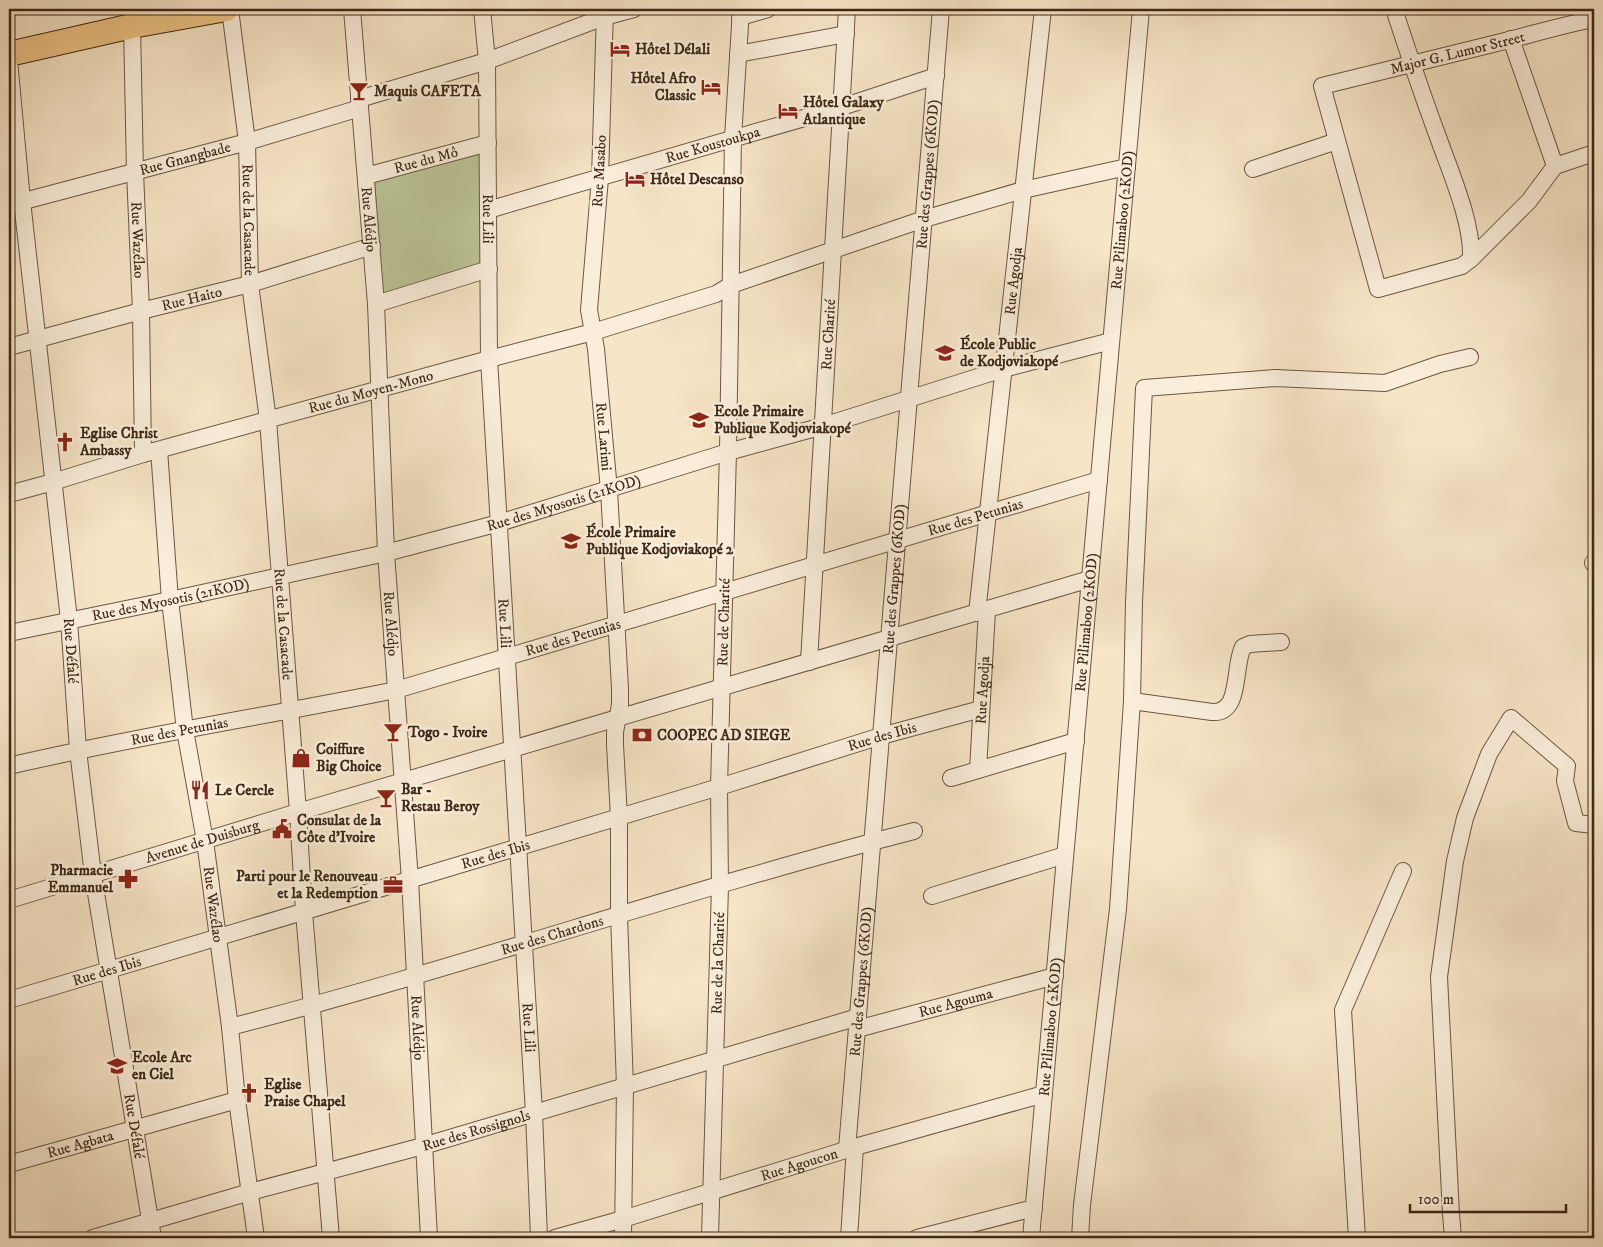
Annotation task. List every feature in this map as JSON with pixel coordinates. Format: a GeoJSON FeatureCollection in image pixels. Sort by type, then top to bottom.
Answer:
{"type":"FeatureCollection","features":[{"type":"Feature","properties":{"kind":"highway"},"geometry":{"type":"LineString","coordinates":[[9,38],[134,18],[226,9]]}},
{"type":"Feature","properties":{"kind":"highway"},"geometry":{"type":"LineString","coordinates":[[9,54],[134,18]]}},
{"type":"Feature","properties":{"kind":"street","name":"Rue de la Casacade"},"geometry":{"type":"LineString","coordinates":[[230,9],[247,142],[250,284],[268,420],[281,575],[304,912],[331,1238]]}},
{"type":"Feature","properties":{"kind":"street","name":"Rue Alédjo"},"geometry":{"type":"LineString","coordinates":[[352,9],[376,304],[386,553],[410,880],[429,1238]]}},
{"type":"Feature","properties":{"kind":"street","name":"Rue Lili"},"geometry":{"type":"LineString","coordinates":[[482,9],[487,61],[489,359],[534,1113],[539,1238]]}},
{"type":"Feature","properties":{"kind":"street","name":"Rue Gnangbade"},"geometry":{"type":"LineString","coordinates":[[15,203],[247,142],[487,61],[605,13],[634,9]]}},
{"type":"Feature","properties":{"kind":"street"},"geometry":{"type":"LineString","coordinates":[[741,13],[768,9]]}},
{"type":"Feature","properties":{"kind":"street","name":"Rue Charité"},"geometry":{"type":"LineString","coordinates":[[809,662],[847,9]]}},
{"type":"Feature","properties":{"kind":"street","name":"Rue des Grappes (6KOD)"},"geometry":{"type":"LineString","coordinates":[[849,1238],[851,1148],[858,1023],[942,9]]}},
{"type":"Feature","properties":{"kind":"street","name":"Rue Agodja"},"geometry":{"type":"LineString","coordinates":[[978,770],[982,611],[988,512],[1042,9]]}},
{"type":"Feature","properties":{"kind":"street","name":"Rue Pilimaboo (2KOD)"},"geometry":{"type":"LineString","coordinates":[[1031,1238],[1141,9]]}},
{"type":"Feature","properties":{"kind":"street"},"geometry":{"type":"LineString","coordinates":[[1394,9],[1458,190],[1472,245],[1471,258]]}},
{"type":"Feature","properties":{"kind":"street","name":"Rue Masabo"},"geometry":{"type":"LineString","coordinates":[[593,332],[589,310],[600,178],[605,13]]}},
{"type":"Feature","properties":{"kind":"street","name":"Rue de Charité"},"geometry":{"type":"LineString","coordinates":[[722,688],[733,138],[741,13]]}},
{"type":"Feature","properties":{"kind":"street","name":"Major G. Lumor Street"},"geometry":{"type":"LineString","coordinates":[[1337,141],[1322,86],[1511,39],[1573,16],[1594,19]]}},
{"type":"Feature","properties":{"kind":"street","name":"Rue Wazélao"},"geometry":{"type":"LineString","coordinates":[[134,18],[134,172],[151,452],[185,730],[205,841],[256,1238]]}},
{"type":"Feature","properties":{"kind":"street"},"geometry":{"type":"LineString","coordinates":[[738,54],[846,34]]}},
{"type":"Feature","properties":{"kind":"street"},"geometry":{"type":"LineString","coordinates":[[1511,39],[1555,166]]}},
{"type":"Feature","properties":{"kind":"street","name":"Rue Défalé"},"geometry":{"type":"LineString","coordinates":[[9,60],[15,203],[38,338],[69,620],[78,750],[93,875],[110,970],[152,1238]]}},
{"type":"Feature","properties":{"kind":"street","name":"Rue Koustoukpa"},"geometry":{"type":"LineString","coordinates":[[488,210],[842,107],[936,76]]}},
{"type":"Feature","properties":{"kind":"street"},"geometry":{"type":"LineString","coordinates":[[1252,168],[1337,141],[1378,289],[1462,266],[1529,201],[1555,166],[1594,153]]}},
{"type":"Feature","properties":{"kind":"street","name":"Rue du Mô"},"geometry":{"type":"LineString","coordinates":[[366,176],[488,143]]}},
{"type":"Feature","properties":{"kind":"street","name":"Rue du Moyen-Mono"},"geometry":{"type":"LineString","coordinates":[[9,494],[151,452],[593,332],[708,297],[731,286],[924,219],[1023,190],[1127,167]]}},
{"type":"Feature","properties":{"kind":"street","name":"Rue Haito"},"geometry":{"type":"LineString","coordinates":[[9,347],[250,284],[372,246]]}},
{"type":"Feature","properties":{"kind":"street"},"geometry":{"type":"LineString","coordinates":[[376,304],[489,269]]}},
{"type":"Feature","properties":{"kind":"street","name":"Rue Larimi"},"geometry":{"type":"LineString","coordinates":[[593,332],[610,490],[620,704],[615,745],[619,817],[619,914],[624,1087],[623,1238]]}},
{"type":"Feature","properties":{"kind":"street","name":"Rue des Myosotis (21KOD)"},"geometry":{"type":"LineString","coordinates":[[9,633],[386,553],[499,523],[728,452],[823,426],[909,397],[1111,340]]}},
{"type":"Feature","properties":{"kind":"street"},"geometry":{"type":"LineString","coordinates":[[1080,1238],[1082,1205],[1118,909],[1132,701],[1134,602],[1144,388],[1275,378],[1385,383],[1440,364],[1470,357]]}},
{"type":"Feature","properties":{"kind":"street","name":"Rue des Petunias"},"geometry":{"type":"LineString","coordinates":[[9,766],[78,750],[396,690],[1099,480]]}},
{"type":"Feature","properties":{"kind":"street","name":"Avenue de Duisburg"},"geometry":{"type":"LineString","coordinates":[[9,900],[298,812],[1090,579]]}},
{"type":"Feature","properties":{"kind":"street"},"geometry":{"type":"LineString","coordinates":[[1132,701],[1212,712],[1223,711],[1231,704],[1243,647],[1250,644],[1281,642]]}},
{"type":"Feature","properties":{"kind":"street","name":"Rue de la Charité"},"geometry":{"type":"LineString","coordinates":[[710,1238],[720,886],[719,787],[722,688]]}},
{"type":"Feature","properties":{"kind":"street","name":"Rue des Ibis"},"geometry":{"type":"LineString","coordinates":[[9,1000],[719,787],[881,736],[981,709]]}},
{"type":"Feature","properties":{"kind":"street"},"geometry":{"type":"LineString","coordinates":[[1453,1238],[1439,977],[1455,861],[1465,818],[1489,754],[1511,718],[1567,766],[1565,781],[1576,823],[1594,825]]}},
{"type":"Feature","properties":{"kind":"street"},"geometry":{"type":"LineString","coordinates":[[951,778],[1076,741]]}},
{"type":"Feature","properties":{"kind":"street","name":"Rue des Chardons"},"geometry":{"type":"LineString","coordinates":[[230,1027],[312,1005],[873,841],[914,831]]}},
{"type":"Feature","properties":{"kind":"street"},"geometry":{"type":"LineString","coordinates":[[932,896],[1065,855]]}},
{"type":"Feature","properties":{"kind":"street"},"geometry":{"type":"LineString","coordinates":[[1357,1238],[1343,1010],[1403,871]]}},
{"type":"Feature","properties":{"kind":"street","name":"Rue Agouma"},"geometry":{"type":"LineString","coordinates":[[858,1023],[1055,976]]}},
{"type":"Feature","properties":{"kind":"street","name":"Rue des Rossignols"},"geometry":{"type":"LineString","coordinates":[[93,1238],[250,1192],[423,1146],[624,1087],[714,1058],[858,1023]]}},
{"type":"Feature","properties":{"kind":"street","name":"Rue Agoucon"},"geometry":{"type":"LineString","coordinates":[[555,1238],[623,1219],[851,1148],[1044,1094]]}},
{"type":"Feature","properties":{"kind":"street","name":"Rue Agbata"},"geometry":{"type":"LineString","coordinates":[[9,1164],[237,1100]]}},
{"type":"Feature","properties":{"kind":"street"},"geometry":{"type":"LineString","coordinates":[[917,1238],[1034,1208]]}},
{"type":"Feature","properties":{"kind":"green space"},"geometry":{"type":"Polygon","coordinates":[[[480,147],[481,267],[383,299],[374,176],[480,147]]]}},
{"type":"Feature","properties":{"kind":"place","name":"Hôtel Délali"},"geometry":{"type":"Point","coordinates":[620,49]}},
{"type":"Feature","properties":{"kind":"place","name":"Hôtel Afro Classic"},"geometry":{"type":"Point","coordinates":[711,87]}},
{"type":"Feature","properties":{"kind":"place","name":"Maquis CAFETA"},"geometry":{"type":"Point","coordinates":[359,91]}},
{"type":"Feature","properties":{"kind":"place","name":"Hôtel Galaxy Atlantique"},"geometry":{"type":"Point","coordinates":[788,111]}},
{"type":"Feature","properties":{"kind":"place","name":"Hôtel Descanso"},"geometry":{"type":"Point","coordinates":[635,179]}},
{"type":"Feature","properties":{"kind":"place","name":"École Public de Kodjoviakopé"},"geometry":{"type":"Point","coordinates":[945,353]}},
{"type":"Feature","properties":{"kind":"place","name":"Ecole Primaire Publique Kodjoviakopé"},"geometry":{"type":"Point","coordinates":[699,420]}},
{"type":"Feature","properties":{"kind":"place","name":"Eglise Christ Ambassy"},"geometry":{"type":"Point","coordinates":[65,442]}},
{"type":"Feature","properties":{"kind":"place","name":"École Primaire Publique Kodjoviakopé 2"},"geometry":{"type":"Point","coordinates":[571,541]}},
{"type":"Feature","properties":{"kind":"place","name":"Togo - Ivoire"},"geometry":{"type":"Point","coordinates":[393,732]}},
{"type":"Feature","properties":{"kind":"place","name":"COOPEC AD SIEGE"},"geometry":{"type":"Point","coordinates":[642,735]}},
{"type":"Feature","properties":{"kind":"place","name":"Coiffure Big Choice"},"geometry":{"type":"Point","coordinates":[301,758]}},
{"type":"Feature","properties":{"kind":"place","name":"Le Cercle"},"geometry":{"type":"Point","coordinates":[200,790]}},
{"type":"Feature","properties":{"kind":"place","name":"Bar - Restau Beroy"},"geometry":{"type":"Point","coordinates":[386,798]}},
{"type":"Feature","properties":{"kind":"place","name":"Consulat de la Côte d’Ivoire"},"geometry":{"type":"Point","coordinates":[282,829]}},
{"type":"Feature","properties":{"kind":"place","name":"Pharmacie Emmanuel"},"geometry":{"type":"Point","coordinates":[128,879]}},
{"type":"Feature","properties":{"kind":"place","name":"Parti pour le Renouveau et la Redemption"},"geometry":{"type":"Point","coordinates":[393,885]}},
{"type":"Feature","properties":{"kind":"place","name":"Ecole Arc en Ciel"},"geometry":{"type":"Point","coordinates":[117,1066]}},
{"type":"Feature","properties":{"kind":"place","name":"Eglise Praise Chapel"},"geometry":{"type":"Point","coordinates":[249,1093]}}]}
